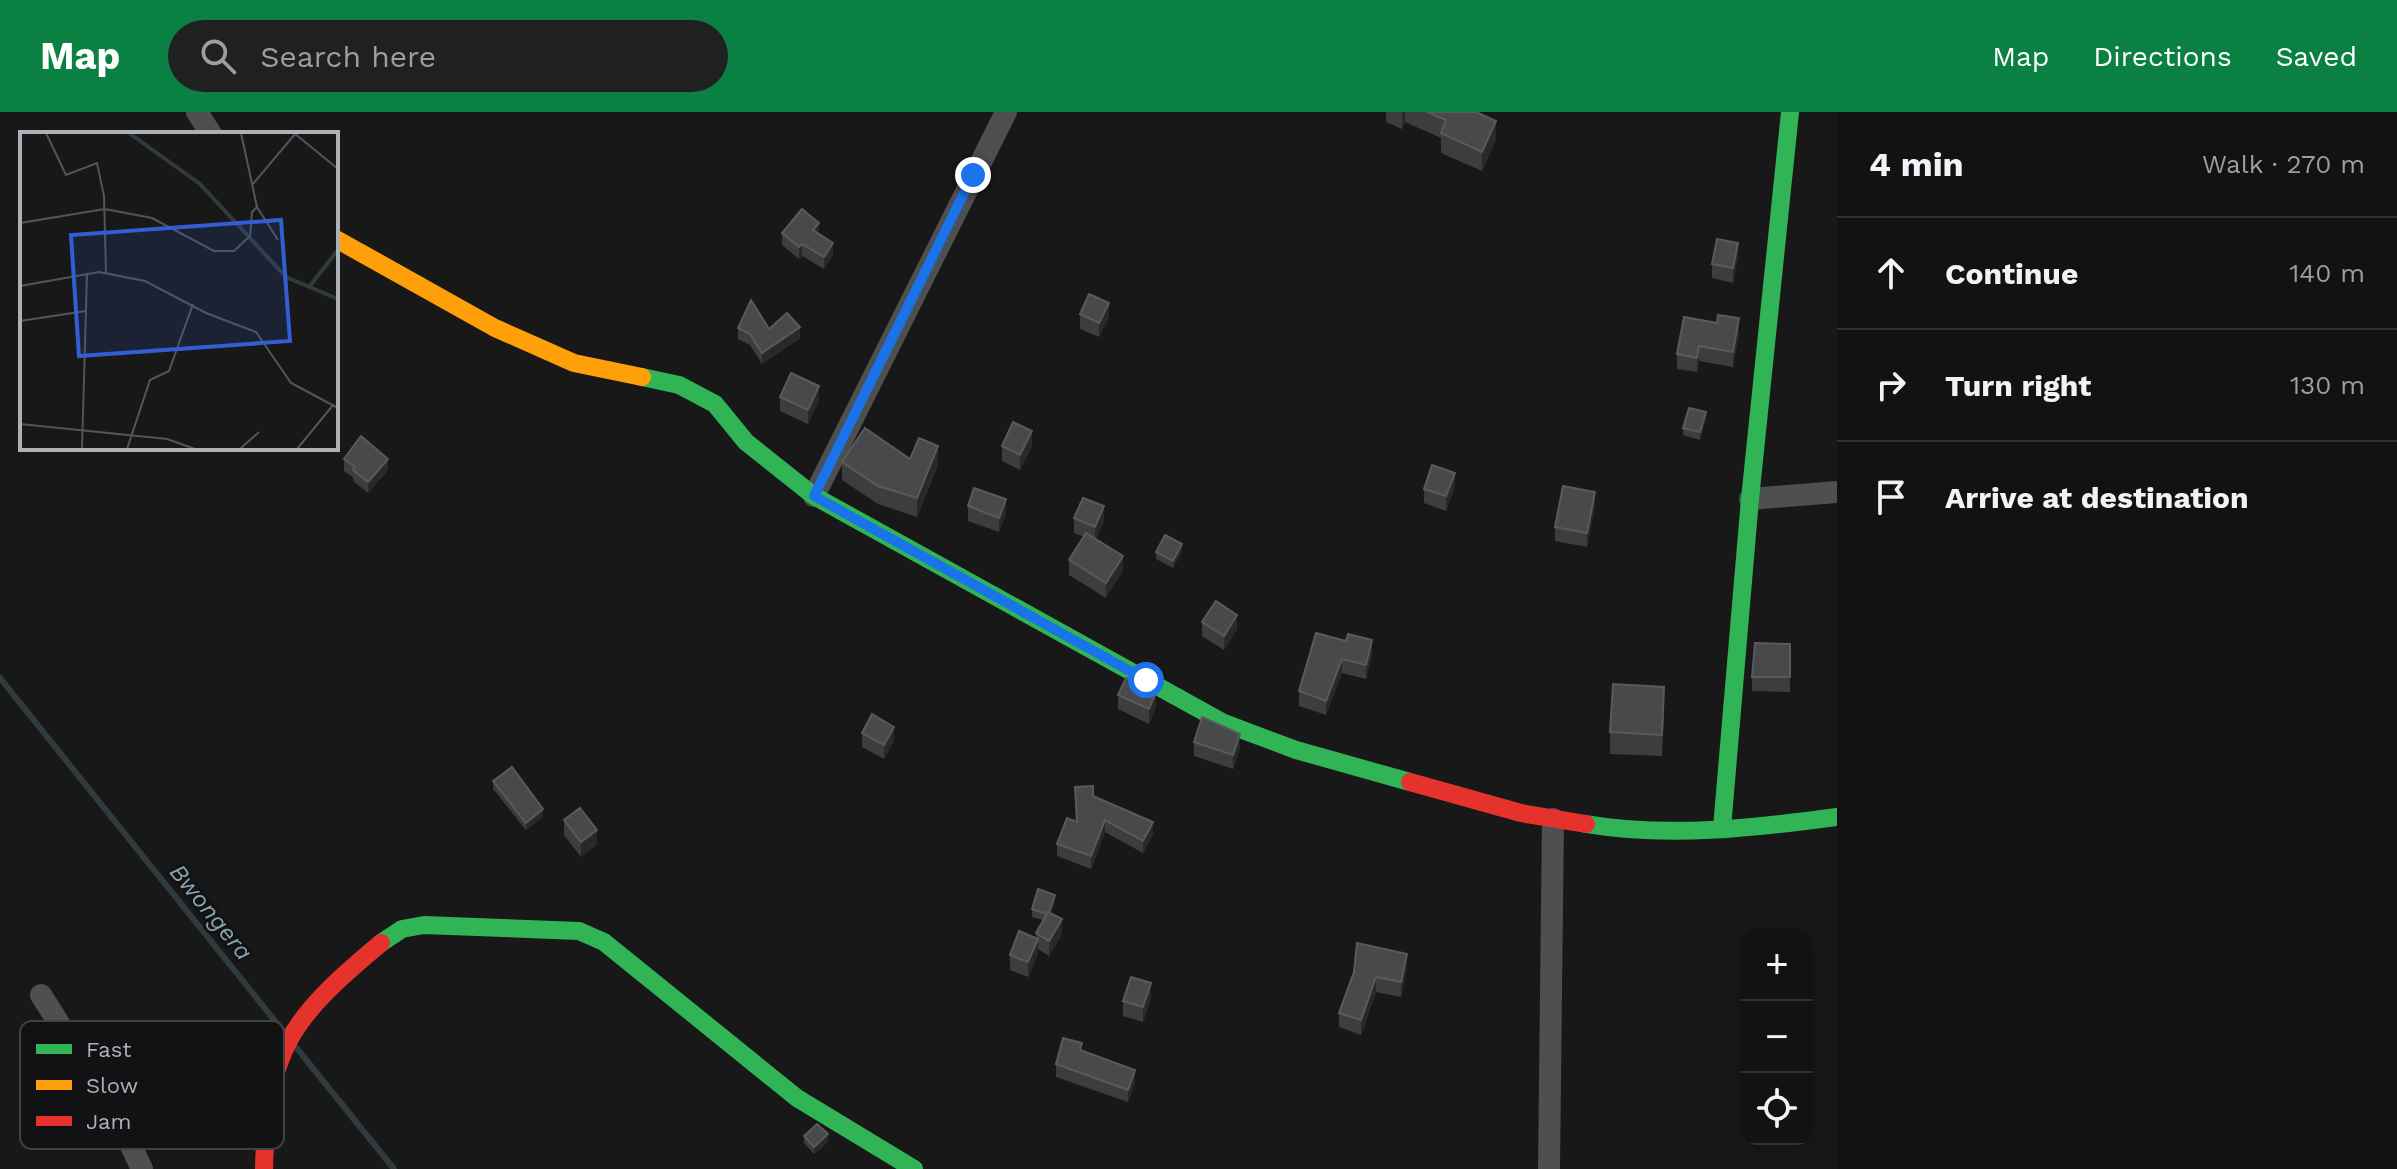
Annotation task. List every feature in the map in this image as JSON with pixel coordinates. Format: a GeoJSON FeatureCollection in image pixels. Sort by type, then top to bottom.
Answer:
{"type":"FeatureCollection","features":[{"type":"Feature","properties":{"kind":"street"},"geometry":{"type":"LineString","coordinates":[[197,112],[210,132]]}},
{"type":"Feature","properties":{"kind":"street"},"geometry":{"type":"LineString","coordinates":[[814,496],[1006,112]]}},
{"type":"Feature","properties":{"kind":"street"},"geometry":{"type":"LineString","coordinates":[[1722,828],[1750,499],[1790,112]]}},
{"type":"Feature","properties":{"kind":"street"},"geometry":{"type":"LineString","coordinates":[[338,240],[495,328],[574,363],[679,385],[715,404],[746,442],[814,496],[1224,723],[1296,750],[1553,819],[1614,829],[1753,828],[1837,817]]}},
{"type":"Feature","properties":{"kind":"street"},"geometry":{"type":"LineString","coordinates":[[1750,499],[1837,492]]}},
{"type":"Feature","properties":{"kind":"street"},"geometry":{"type":"LineString","coordinates":[[1549,1169],[1553,819]]}},
{"type":"Feature","properties":{"kind":"street"},"geometry":{"type":"LineString","coordinates":[[284,1046],[304,1019],[393,934],[413,925],[579,931],[604,942],[797,1098],[914,1169]]}},
{"type":"Feature","properties":{"kind":"street"},"geometry":{"type":"LineString","coordinates":[[41,995],[58,1021]]}},
{"type":"Feature","properties":{"kind":"street"},"geometry":{"type":"LineString","coordinates":[[133,1149],[142,1169]]}},
{"type":"Feature","properties":{"kind":"street"},"geometry":{"type":"LineString","coordinates":[[264,1149],[264,1169]]}},
{"type":"Feature","properties":{"kind":"building"},"geometry":{"type":"Polygon","coordinates":[[[1427,112],[1476,112],[1496,121],[1482,152],[1441,133],[1446,120],[1427,112]]]}},
{"type":"Feature","properties":{"kind":"building"},"geometry":{"type":"Polygon","coordinates":[[[802,209],[819,223],[813,230],[833,243],[824,257],[802,244],[799,247],[782,233],[802,209]]]}},
{"type":"Feature","properties":{"kind":"building"},"geometry":{"type":"Polygon","coordinates":[[[1717,239],[1738,243],[1733,268],[1712,264],[1717,239]]]}},
{"type":"Feature","properties":{"kind":"building"},"geometry":{"type":"Polygon","coordinates":[[[1089,294],[1109,303],[1099,323],[1080,314],[1089,294]]]}},
{"type":"Feature","properties":{"kind":"building"},"geometry":{"type":"Polygon","coordinates":[[[751,300],[769,329],[787,313],[800,327],[762,353],[750,334],[738,328],[751,300]]]}},
{"type":"Feature","properties":{"kind":"building"},"geometry":{"type":"Polygon","coordinates":[[[1718,315],[1739,318],[1733,352],[1699,346],[1697,358],[1677,354],[1684,317],[1717,323],[1718,315]]]}},
{"type":"Feature","properties":{"kind":"building"},"geometry":{"type":"Polygon","coordinates":[[[791,373],[819,386],[808,410],[780,397],[791,373]]]}},
{"type":"Feature","properties":{"kind":"building"},"geometry":{"type":"Polygon","coordinates":[[[1689,408],[1706,412],[1700,432],[1683,428],[1689,408]]]}},
{"type":"Feature","properties":{"kind":"building"},"geometry":{"type":"Polygon","coordinates":[[[1013,422],[1032,431],[1020,455],[1002,446],[1013,422]]]}},
{"type":"Feature","properties":{"kind":"building"},"geometry":{"type":"Polygon","coordinates":[[[865,428],[910,459],[919,438],[938,446],[917,498],[878,486],[842,462],[865,428]]]}},
{"type":"Feature","properties":{"kind":"building"},"geometry":{"type":"Polygon","coordinates":[[[361,436],[388,459],[368,482],[344,459],[361,436]]]}},
{"type":"Feature","properties":{"kind":"building"},"geometry":{"type":"Polygon","coordinates":[[[1432,465],[1455,473],[1446,496],[1424,489],[1432,465]]]}},
{"type":"Feature","properties":{"kind":"building"},"geometry":{"type":"Polygon","coordinates":[[[1563,486],[1595,492],[1587,533],[1555,527],[1563,486]]]}},
{"type":"Feature","properties":{"kind":"building"},"geometry":{"type":"Polygon","coordinates":[[[974,488],[1006,499],[999,518],[968,506],[974,488]]]}},
{"type":"Feature","properties":{"kind":"building"},"geometry":{"type":"Polygon","coordinates":[[[1083,498],[1104,506],[1095,527],[1074,518],[1083,498]]]}},
{"type":"Feature","properties":{"kind":"building"},"geometry":{"type":"Polygon","coordinates":[[[1086,533],[1123,556],[1106,583],[1069,560],[1086,533]]]}},
{"type":"Feature","properties":{"kind":"building"},"geometry":{"type":"Polygon","coordinates":[[[1165,535],[1182,544],[1173,561],[1156,552],[1165,535]]]}},
{"type":"Feature","properties":{"kind":"building"},"geometry":{"type":"Polygon","coordinates":[[[1216,601],[1237,615],[1224,636],[1202,622],[1216,601]]]}},
{"type":"Feature","properties":{"kind":"building"},"geometry":{"type":"Polygon","coordinates":[[[1316,633],[1346,641],[1348,634],[1372,640],[1366,665],[1342,659],[1326,701],[1299,691],[1316,633]]]}},
{"type":"Feature","properties":{"kind":"building"},"geometry":{"type":"Polygon","coordinates":[[[1755,643],[1790,644],[1790,677],[1752,677],[1755,643]]]}},
{"type":"Feature","properties":{"kind":"building"},"geometry":{"type":"Polygon","coordinates":[[[1126,678],[1156,692],[1149,709],[1118,695],[1126,678]]]}},
{"type":"Feature","properties":{"kind":"building"},"geometry":{"type":"Polygon","coordinates":[[[1613,684],[1664,687],[1662,735],[1610,732],[1613,684]]]}},
{"type":"Feature","properties":{"kind":"building"},"geometry":{"type":"Polygon","coordinates":[[[872,714],[894,727],[884,745],[862,733],[872,714]]]}},
{"type":"Feature","properties":{"kind":"building"},"geometry":{"type":"Polygon","coordinates":[[[1202,717],[1240,734],[1233,755],[1194,742],[1202,717]]]}},
{"type":"Feature","properties":{"kind":"building"},"geometry":{"type":"Polygon","coordinates":[[[512,767],[543,809],[526,823],[493,781],[512,767]]]}},
{"type":"Feature","properties":{"kind":"building"},"geometry":{"type":"Polygon","coordinates":[[[1093,786],[1093,796],[1153,822],[1143,841],[1105,820],[1091,856],[1057,844],[1067,818],[1077,822],[1075,787],[1093,786]]]}},
{"type":"Feature","properties":{"kind":"building"},"geometry":{"type":"Polygon","coordinates":[[[580,808],[597,830],[581,842],[564,820],[580,808]]]}},
{"type":"Feature","properties":{"kind":"building"},"geometry":{"type":"Polygon","coordinates":[[[1038,889],[1055,895],[1047,914],[1032,909],[1038,889]]]}},
{"type":"Feature","properties":{"kind":"building"},"geometry":{"type":"Polygon","coordinates":[[[1048,912],[1062,919],[1049,941],[1036,933],[1048,912]]]}},
{"type":"Feature","properties":{"kind":"building"},"geometry":{"type":"Polygon","coordinates":[[[1019,931],[1038,939],[1028,962],[1010,955],[1019,931]]]}},
{"type":"Feature","properties":{"kind":"building"},"geometry":{"type":"Polygon","coordinates":[[[1357,943],[1407,954],[1401,982],[1376,977],[1361,1020],[1339,1013],[1354,972],[1357,943]]]}},
{"type":"Feature","properties":{"kind":"building"},"geometry":{"type":"Polygon","coordinates":[[[1131,977],[1151,983],[1143,1007],[1123,1001],[1131,977]]]}},
{"type":"Feature","properties":{"kind":"building"},"geometry":{"type":"Polygon","coordinates":[[[1063,1038],[1082,1043],[1080,1050],[1135,1070],[1128,1090],[1056,1064],[1063,1038]]]}},
{"type":"Feature","properties":{"kind":"building"},"geometry":{"type":"Polygon","coordinates":[[[817,1124],[828,1134],[814,1147],[804,1136],[817,1124]]]}},
{"type":"Feature","properties":{"kind":"waterway","name":"Bwongera"},"geometry":{"type":"LineString","coordinates":[[0,678],[275,1021]]}},
{"type":"Feature","properties":{"kind":"waterway","name":"Bwongera"},"geometry":{"type":"LineString","coordinates":[[295,1046],[394,1169]]}},
{"type":"Feature","properties":{"kind":"traffic: fast"},"geometry":{"type":"LineString","coordinates":[[1722,828],[1750,499],[1790,112]]}},
{"type":"Feature","properties":{"kind":"traffic: fast"},"geometry":{"type":"LineString","coordinates":[[642,377],[679,385],[715,404],[746,442],[814,496],[1224,723],[1296,750],[1410,782]]}},
{"type":"Feature","properties":{"kind":"traffic: fast"},"geometry":{"type":"LineString","coordinates":[[1586,824],[1679,831],[1743,828],[1837,817]]}},
{"type":"Feature","properties":{"kind":"traffic: fast"},"geometry":{"type":"LineString","coordinates":[[381,943],[402,929],[424,925],[579,931],[604,942],[797,1098],[914,1169]]}},
{"type":"Feature","properties":{"kind":"traffic: slow"},"geometry":{"type":"LineString","coordinates":[[338,240],[495,328],[574,363],[642,377]]}},
{"type":"Feature","properties":{"kind":"traffic: jam"},"geometry":{"type":"LineString","coordinates":[[1410,782],[1521,813],[1586,824]]}},
{"type":"Feature","properties":{"kind":"traffic: jam"},"geometry":{"type":"LineString","coordinates":[[284,1052],[305,1016],[381,943]]}},
{"type":"Feature","properties":{"kind":"traffic: jam"},"geometry":{"type":"LineString","coordinates":[[264,1169],[265,1149]]}},
{"type":"Feature","properties":{"kind":"route"},"geometry":{"type":"LineString","coordinates":[[973,175],[814,496],[1146,680]]}}]}
